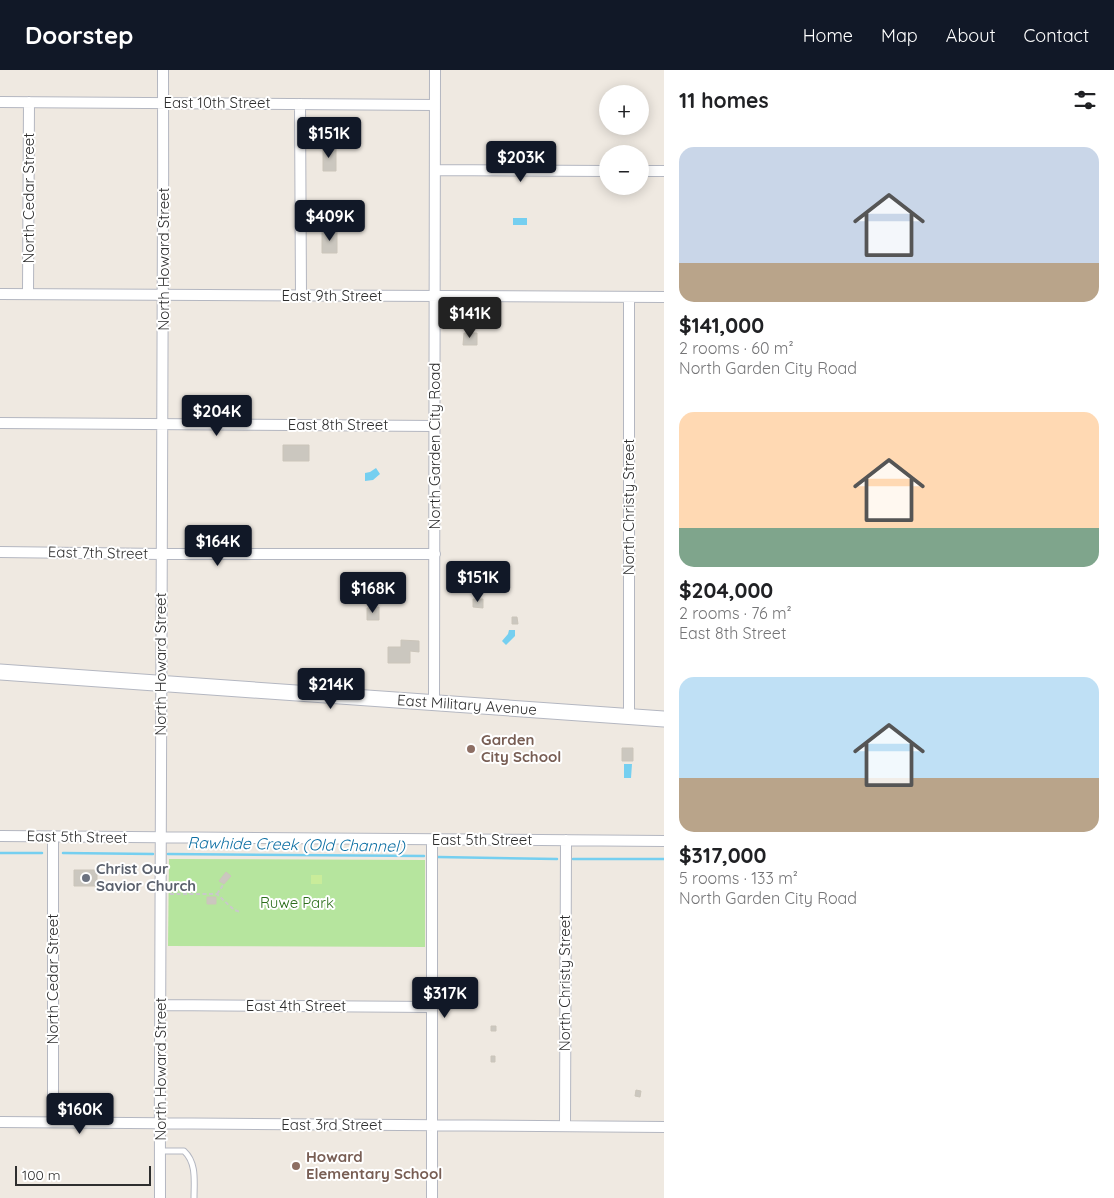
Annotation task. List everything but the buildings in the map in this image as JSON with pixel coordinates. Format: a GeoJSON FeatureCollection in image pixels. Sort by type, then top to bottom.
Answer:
{"type":"FeatureCollection","features":[{"type":"Feature","properties":{"kind":"main road","name":"East Military Avenue"},"geometry":{"type":"LineString","coordinates":[[0,672],[664,719]]}},
{"type":"Feature","properties":{"kind":"street","name":"North Howard Street"},"geometry":{"type":"LineString","coordinates":[[160,1198],[160,683],[164,295],[163,70]]}},
{"type":"Feature","properties":{"kind":"street","name":"North Garden City Road"},"geometry":{"type":"LineString","coordinates":[[434,702],[435,70]]}},
{"type":"Feature","properties":{"kind":"street","name":"East 10th Street"},"geometry":{"type":"LineString","coordinates":[[0,102],[435,105]]}},
{"type":"Feature","properties":{"kind":"street","name":"North Cedar Street"},"geometry":{"type":"LineString","coordinates":[[28,294],[29,102]]}},
{"type":"Feature","properties":{"kind":"street"},"geometry":{"type":"LineString","coordinates":[[300,104],[300,296]]}},
{"type":"Feature","properties":{"kind":"street"},"geometry":{"type":"LineString","coordinates":[[435,170],[599,171]]}},
{"type":"Feature","properties":{"kind":"street"},"geometry":{"type":"LineString","coordinates":[[649,171],[664,171]]}},
{"type":"Feature","properties":{"kind":"street","name":"East 9th Street"},"geometry":{"type":"LineString","coordinates":[[0,294],[664,297]]}},
{"type":"Feature","properties":{"kind":"street","name":"North Christy Street"},"geometry":{"type":"LineString","coordinates":[[629,716],[630,297]]}},
{"type":"Feature","properties":{"kind":"street","name":"East 8th Street"},"geometry":{"type":"LineString","coordinates":[[0,423],[435,426]]}},
{"type":"Feature","properties":{"kind":"street","name":"East 7th Street"},"geometry":{"type":"LineString","coordinates":[[0,552],[435,554]]}},
{"type":"Feature","properties":{"kind":"street","name":"East 5th Street"},"geometry":{"type":"LineString","coordinates":[[0,836],[664,841]]}},
{"type":"Feature","properties":{"kind":"street","name":"North Cedar Street"},"geometry":{"type":"LineString","coordinates":[[53,836],[53,1122]]}},
{"type":"Feature","properties":{"kind":"street"},"geometry":{"type":"LineString","coordinates":[[432,840],[432,1198]]}},
{"type":"Feature","properties":{"kind":"street","name":"North Christy Street"},"geometry":{"type":"LineString","coordinates":[[565,1126],[566,840]]}},
{"type":"Feature","properties":{"kind":"street","name":"East 4th Street"},"geometry":{"type":"LineString","coordinates":[[161,1005],[432,1007]]}},
{"type":"Feature","properties":{"kind":"street","name":"East 3rd Street"},"geometry":{"type":"LineString","coordinates":[[0,1122],[664,1126]]}},
{"type":"Feature","properties":{"kind":"lane"},"geometry":{"type":"LineString","coordinates":[[160,1151],[184,1151],[189,1155],[192,1162],[194,1198]]}},
{"type":"Feature","properties":{"kind":"path"},"geometry":{"type":"LineString","coordinates":[[217,894],[223,885]]}},
{"type":"Feature","properties":{"kind":"path"},"geometry":{"type":"LineString","coordinates":[[170,894],[217,894],[234,910],[241,912]]}},
{"type":"Feature","properties":{"kind":"green space","name":"Ruwe Park"},"geometry":{"type":"Polygon","coordinates":[[[169,859],[425,860],[425,947],[168,946],[169,859]]]}},
{"type":"Feature","properties":{"kind":"green space"},"geometry":{"type":"Polygon","coordinates":[[[311,875],[322,875],[322,884],[311,884],[311,875]]]}},
{"type":"Feature","properties":{"kind":"water"},"geometry":{"type":"Polygon","coordinates":[[[513,218],[527,218],[527,225],[513,225],[513,218]]]}},
{"type":"Feature","properties":{"kind":"water"},"geometry":{"type":"Polygon","coordinates":[[[376,468],[380,474],[373,480],[365,481],[365,473],[376,468]]]}},
{"type":"Feature","properties":{"kind":"water"},"geometry":{"type":"Polygon","coordinates":[[[509,630],[515,630],[515,636],[506,645],[502,641],[509,630]]]}},
{"type":"Feature","properties":{"kind":"water"},"geometry":{"type":"Polygon","coordinates":[[[624,764],[632,764],[631,778],[624,778],[624,764]]]}},
{"type":"Feature","properties":{"kind":"waterway","name":"Rawhide Creek (Old Channel)"},"geometry":{"type":"LineString","coordinates":[[0,853],[42,853]]}},
{"type":"Feature","properties":{"kind":"waterway","name":"Rawhide Creek (Old Channel)"},"geometry":{"type":"LineString","coordinates":[[63,853],[153,854]]}},
{"type":"Feature","properties":{"kind":"waterway","name":"Rawhide Creek (Old Channel)"},"geometry":{"type":"LineString","coordinates":[[168,854],[424,856]]}},
{"type":"Feature","properties":{"kind":"waterway","name":"Rawhide Creek (Old Channel)"},"geometry":{"type":"LineString","coordinates":[[438,857],[557,859]]}},
{"type":"Feature","properties":{"kind":"waterway","name":"Rawhide Creek (Old Channel)"},"geometry":{"type":"LineString","coordinates":[[573,859],[664,859]]}},
{"type":"Feature","properties":{"kind":"place","name":"Garden City School"},"geometry":{"type":"Point","coordinates":[471,749]}},
{"type":"Feature","properties":{"kind":"place","name":"Christ Our Savior Church"},"geometry":{"type":"Point","coordinates":[86,878]}},
{"type":"Feature","properties":{"kind":"place","name":"Howard Elementary School"},"geometry":{"type":"Point","coordinates":[296,1166]}}]}
